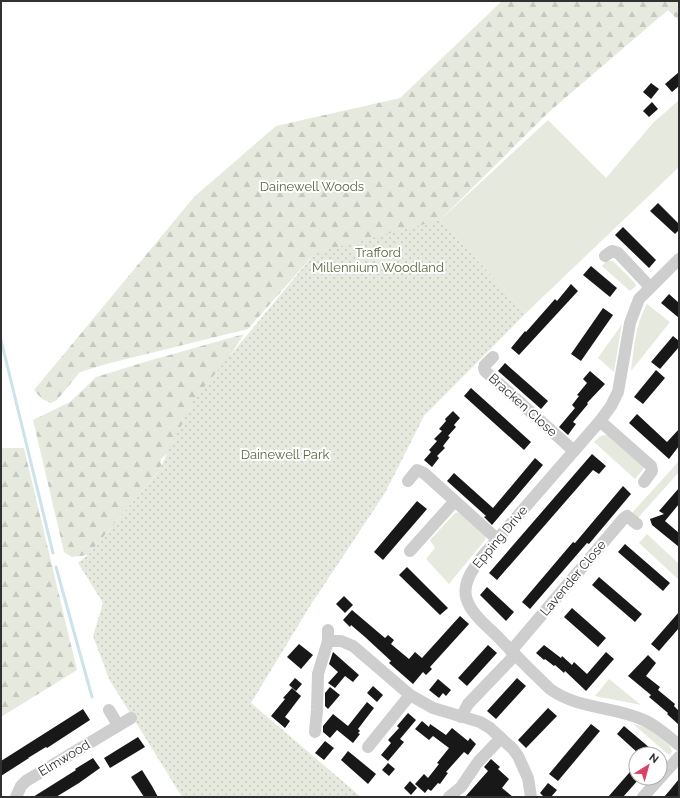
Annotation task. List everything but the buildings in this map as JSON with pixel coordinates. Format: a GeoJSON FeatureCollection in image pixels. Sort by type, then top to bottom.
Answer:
{"type":"FeatureCollection","features":[{"type":"Feature","properties":{"kind":"street"},"geometry":{"type":"LineString","coordinates":[[605,256],[612,251],[618,253],[650,287]]}},
{"type":"Feature","properties":{"kind":"street","name":"Epping Drive"},"geometry":{"type":"LineString","coordinates":[[679,259],[641,296],[633,313],[618,392],[611,406],[600,421],[497,539],[474,568],[466,585],[466,598],[475,614],[550,690],[562,698],[576,703],[646,721],[679,745]]}},
{"type":"Feature","properties":{"kind":"street","name":"Bracken Close"},"geometry":{"type":"LineString","coordinates":[[493,356],[485,365],[485,371],[574,451]]}},
{"type":"Feature","properties":{"kind":"street"},"geometry":{"type":"LineString","coordinates":[[600,421],[651,466],[652,471],[644,482]]}},
{"type":"Feature","properties":{"kind":"street"},"geometry":{"type":"LineString","coordinates":[[408,481],[417,470],[420,470],[497,539]]}},
{"type":"Feature","properties":{"kind":"street"},"geometry":{"type":"LineString","coordinates":[[410,551],[454,502]]}},
{"type":"Feature","properties":{"kind":"street","name":"Lavender Close"},"geometry":{"type":"LineString","coordinates":[[513,653],[624,518],[626,516],[629,517],[637,524]]}},
{"type":"Feature","properties":{"kind":"street"},"geometry":{"type":"LineString","coordinates":[[315,732],[318,710],[318,674],[328,635],[353,646],[410,695],[433,708],[480,722],[501,738],[513,749],[524,767],[528,778],[531,797]]}},
{"type":"Feature","properties":{"kind":"street"},"geometry":{"type":"LineString","coordinates":[[461,717],[468,704],[513,653]]}},
{"type":"Feature","properties":{"kind":"street"},"geometry":{"type":"LineString","coordinates":[[368,747],[410,695]]}},
{"type":"Feature","properties":{"kind":"street"},"geometry":{"type":"LineString","coordinates":[[109,710],[118,725]]}},
{"type":"Feature","properties":{"kind":"street","name":"Elmwood"},"geometry":{"type":"LineString","coordinates":[[16,797],[21,786],[26,781],[131,718]]}},
{"type":"Feature","properties":{"kind":"street"},"geometry":{"type":"LineString","coordinates":[[449,797],[461,787],[478,762],[501,738]]}},
{"type":"Feature","properties":{"kind":"street"},"geometry":{"type":"LineString","coordinates":[[643,797],[679,757]]}},
{"type":"Feature","properties":{"kind":"green space","name":"Dainewell Woods"},"geometry":{"type":"Polygon","coordinates":[[[502,1],[679,1],[679,21],[668,10],[550,111],[440,220],[473,256],[315,253],[248,329],[110,363],[80,372],[57,400],[51,403],[42,399],[34,390],[194,197],[276,126],[400,98],[502,1]]]}},
{"type":"Feature","properties":{"kind":"green space"},"geometry":{"type":"Polygon","coordinates":[[[679,100],[679,167],[526,313],[440,220],[548,120],[606,178],[653,123],[679,100]]]}},
{"type":"Feature","properties":{"kind":"green space","name":"Dainewell Park"},"geometry":{"type":"Polygon","coordinates":[[[440,220],[526,313],[424,416],[385,493],[310,606],[251,703],[361,797],[182,797],[109,679],[93,636],[103,603],[78,563],[88,555],[158,472],[195,398],[315,253],[440,220]]]}},
{"type":"Feature","properties":{"kind":"green space"},"geometry":{"type":"Polygon","coordinates":[[[606,261],[613,261],[635,283],[636,286],[630,291],[602,266],[606,261]]]}},
{"type":"Feature","properties":{"kind":"green space"},"geometry":{"type":"Polygon","coordinates":[[[647,304],[670,322],[631,371],[637,328],[647,304]]]}},
{"type":"Feature","properties":{"kind":"green space"},"geometry":{"type":"Polygon","coordinates":[[[622,324],[614,372],[598,358],[622,324]]]}},
{"type":"Feature","properties":{"kind":"green space"},"geometry":{"type":"Polygon","coordinates":[[[244,334],[209,389],[177,445],[161,459],[161,466],[158,472],[88,555],[72,557],[64,552],[33,420],[70,402],[96,377],[244,334]]]}},
{"type":"Feature","properties":{"kind":"green space"},"geometry":{"type":"Polygon","coordinates":[[[600,436],[609,436],[645,467],[635,479],[594,442],[600,436]]]}},
{"type":"Feature","properties":{"kind":"green space"},"geometry":{"type":"Polygon","coordinates":[[[1,448],[24,448],[77,670],[1,717],[1,448]]]}},
{"type":"Feature","properties":{"kind":"green space"},"geometry":{"type":"Polygon","coordinates":[[[679,461],[679,472],[637,519],[631,514],[679,461]]]}},
{"type":"Feature","properties":{"kind":"green space"},"geometry":{"type":"Polygon","coordinates":[[[461,512],[486,536],[485,540],[449,584],[426,559],[435,548],[430,540],[455,513],[461,512]]]}},
{"type":"Feature","properties":{"kind":"green space"},"geometry":{"type":"Polygon","coordinates":[[[647,534],[679,564],[679,580],[639,543],[647,534]]]}},
{"type":"Feature","properties":{"kind":"green space"},"geometry":{"type":"Polygon","coordinates":[[[609,679],[641,705],[595,696],[609,679]]]}},
{"type":"Feature","properties":{"kind":"green space"},"geometry":{"type":"Polygon","coordinates":[[[633,724],[648,728],[670,746],[672,752],[669,755],[668,746],[659,746],[633,724]]]}},
{"type":"Feature","properties":{"kind":"waterway"},"geometry":{"type":"LineString","coordinates":[[1,340],[53,553]]}},
{"type":"Feature","properties":{"kind":"waterway"},"geometry":{"type":"LineString","coordinates":[[56,567],[92,697]]}},
{"type":"Feature","properties":{"kind":"park label","name":"Trafford Millennium Woodland"},"geometry":{"type":"Point","coordinates":[378,260]}}]}
